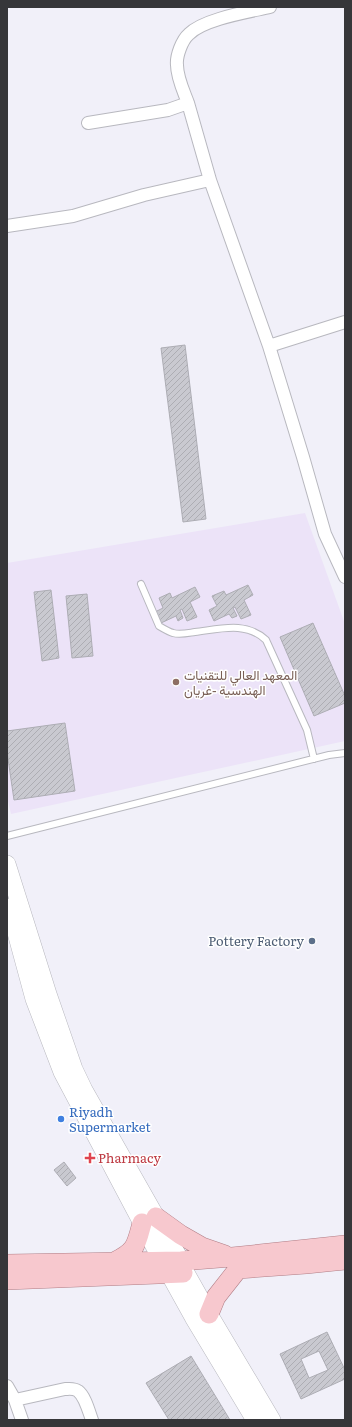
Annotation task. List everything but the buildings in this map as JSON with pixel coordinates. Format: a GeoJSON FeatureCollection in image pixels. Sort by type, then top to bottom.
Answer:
{"type":"FeatureCollection","features":[{"type":"Feature","properties":{"kind":"main road"},"geometry":{"type":"LineString","coordinates":[[7,864],[11,903],[68,1070],[175,1267],[254,1420]]}},
{"type":"Feature","properties":{"kind":"main road"},"geometry":{"type":"LineString","coordinates":[[114,1262],[126,1256],[134,1249],[149,1220]]}},
{"type":"Feature","properties":{"kind":"main road"},"geometry":{"type":"LineString","coordinates":[[149,1220],[235,1263],[345,1245]]}},
{"type":"Feature","properties":{"kind":"main road"},"geometry":{"type":"LineString","coordinates":[[7,1280],[235,1263],[306,1264],[345,1260]]}},
{"type":"Feature","properties":{"kind":"main road"},"geometry":{"type":"LineString","coordinates":[[7,1264],[114,1262],[175,1267],[209,1314],[272,1420]]}},
{"type":"Feature","properties":{"kind":"main road"},"geometry":{"type":"LineString","coordinates":[[209,1314],[216,1297],[235,1263]]}},
{"type":"Feature","properties":{"kind":"street"},"geometry":{"type":"LineString","coordinates":[[270,7],[211,22],[188,34],[177,55],[177,66],[210,180],[269,346],[325,534],[345,577]]}},
{"type":"Feature","properties":{"kind":"street"},"geometry":{"type":"LineString","coordinates":[[88,123],[168,110],[188,104]]}},
{"type":"Feature","properties":{"kind":"street"},"geometry":{"type":"LineString","coordinates":[[7,226],[72,216],[144,195],[210,180]]}},
{"type":"Feature","properties":{"kind":"street"},"geometry":{"type":"LineString","coordinates":[[269,346],[345,322]]}},
{"type":"Feature","properties":{"kind":"street"},"geometry":{"type":"LineString","coordinates":[[7,1386],[15,1400],[22,1420]]}},
{"type":"Feature","properties":{"kind":"street"},"geometry":{"type":"LineString","coordinates":[[15,1400],[72,1388],[78,1391],[83,1397],[92,1420]]}},
{"type":"Feature","properties":{"kind":"lane"},"geometry":{"type":"LineString","coordinates":[[141,584],[160,626],[166,630],[174,633],[186,633],[242,628],[253,630],[266,640],[307,730],[314,759]]}},
{"type":"Feature","properties":{"kind":"lane"},"geometry":{"type":"LineString","coordinates":[[7,836],[314,759],[345,753]]}},
{"type":"Feature","properties":{"kind":"shaded area","name":"المعهد العالي للتقنيات الهندسية -غريان"},"geometry":{"type":"Polygon","coordinates":[[[305,513],[345,624],[345,741],[11,814],[7,797],[7,563],[305,513]]]}},
{"type":"Feature","properties":{"kind":"place","name":"المعهد العالي للتقنيات الهندسية -غريان"},"geometry":{"type":"Point","coordinates":[176,682]}},
{"type":"Feature","properties":{"kind":"place","name":"Pottery Factory"},"geometry":{"type":"Point","coordinates":[312,941]}},
{"type":"Feature","properties":{"kind":"place","name":"Riyadh Supermarket"},"geometry":{"type":"Point","coordinates":[61,1119]}},
{"type":"Feature","properties":{"kind":"place","name":"Pharmacy"},"geometry":{"type":"Point","coordinates":[90,1158]}}]}
